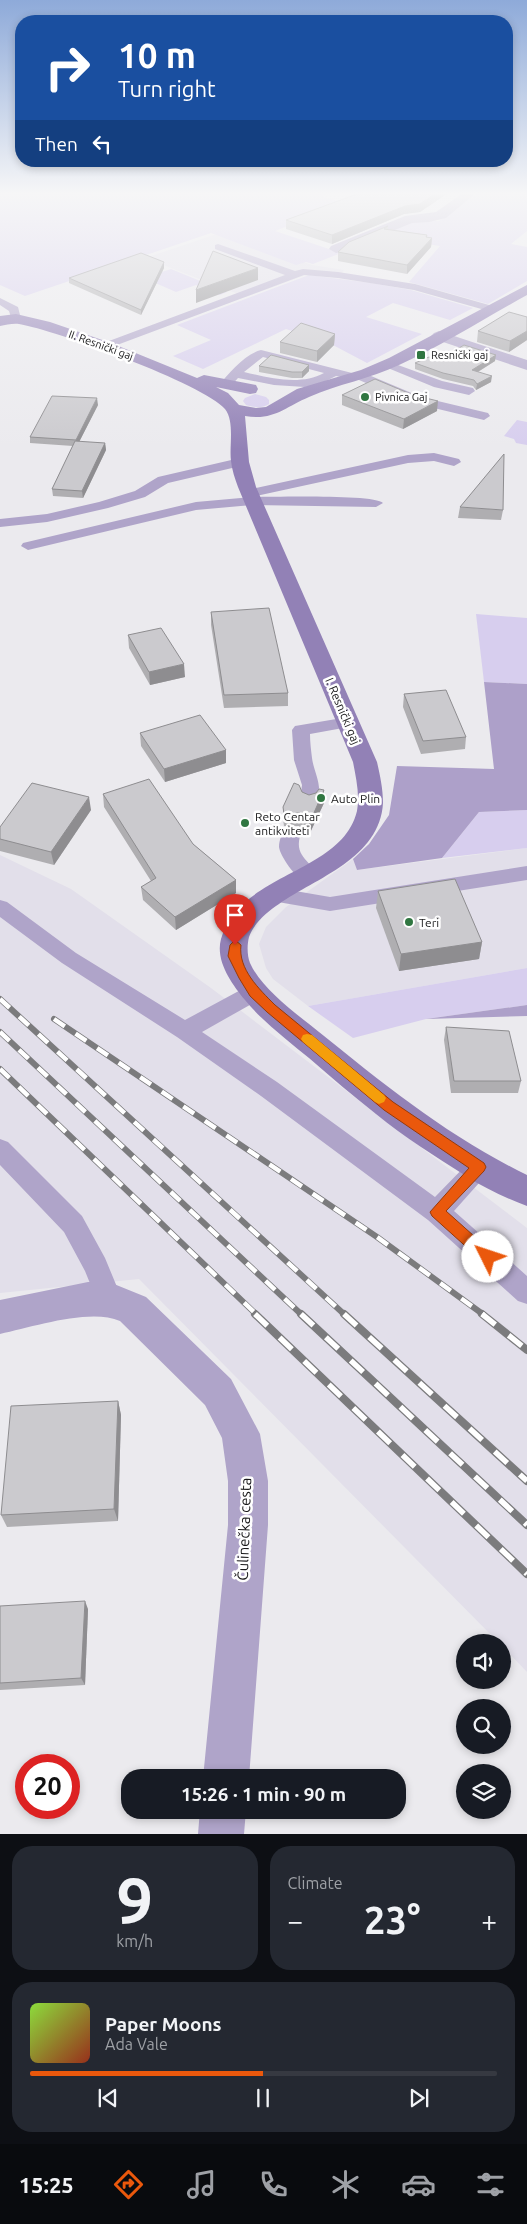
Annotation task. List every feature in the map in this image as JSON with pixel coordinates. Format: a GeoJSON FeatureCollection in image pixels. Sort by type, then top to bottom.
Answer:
{"type":"FeatureCollection","features":[{"type":"Feature","properties":{"kind":"street"},"geometry":{"type":"LineString","coordinates":[[250,389],[231,395],[231,406],[249,413],[275,408],[294,397],[357,377],[387,364],[492,310],[527,289]]}},
{"type":"Feature","properties":{"kind":"street","name":"II. Resnički gaj"},"geometry":{"type":"LineString","coordinates":[[0,321],[16,319],[45,325],[105,346],[171,372],[209,390],[231,406]]}},
{"type":"Feature","properties":{"kind":"street"},"geometry":{"type":"LineString","coordinates":[[439,336],[527,365]]}},
{"type":"Feature","properties":{"kind":"street","name":"II. Resnički gaj"},"geometry":{"type":"LineString","coordinates":[[171,372],[230,380],[250,389],[267,391]]}},
{"type":"Feature","properties":{"kind":"street"},"geometry":{"type":"LineString","coordinates":[[267,391],[316,389]]}},
{"type":"Feature","properties":{"kind":"street"},"geometry":{"type":"LineString","coordinates":[[240,452],[252,425],[281,403],[280,397],[267,391]]}},
{"type":"Feature","properties":{"kind":"street","name":"I. Resnički gaj"},"geometry":{"type":"LineString","coordinates":[[231,406],[238,421],[240,452],[251,497],[366,762],[370,793],[368,817],[359,834],[347,848],[332,861],[309,876],[272,894],[246,917],[237,933],[234,956],[255,992]]}},
{"type":"Feature","properties":{"kind":"street"},"geometry":{"type":"LineString","coordinates":[[255,992],[271,1008],[388,1106],[479,1167],[527,1191]]}},
{"type":"Feature","properties":{"kind":"street","name":"Čulinečka cesta"},"geometry":{"type":"LineString","coordinates":[[0,1316],[88,1299],[108,1299],[133,1309],[218,1392],[241,1434],[248,1481],[248,1525],[227,1769]]}},
{"type":"Feature","properties":{"kind":"street"},"geometry":{"type":"LineString","coordinates":[[221,1834],[223,1819]]}},
{"type":"Feature","properties":{"kind":"lane"},"geometry":{"type":"LineString","coordinates":[[105,346],[285,279]]}},
{"type":"Feature","properties":{"kind":"lane"},"geometry":{"type":"LineString","coordinates":[[360,279],[415,287],[492,310]]}},
{"type":"Feature","properties":{"kind":"lane"},"geometry":{"type":"LineString","coordinates":[[0,301],[14,309],[16,319]]}},
{"type":"Feature","properties":{"kind":"lane"},"geometry":{"type":"LineString","coordinates":[[230,380],[261,353],[357,377],[417,400],[484,416]]}},
{"type":"Feature","properties":{"kind":"lane"},"geometry":{"type":"LineString","coordinates":[[387,364],[438,384],[469,391]]}},
{"type":"Feature","properties":{"kind":"lane"},"geometry":{"type":"LineString","coordinates":[[230,380],[302,383],[313,382],[335,372]]}},
{"type":"Feature","properties":{"kind":"lane"},"geometry":{"type":"LineString","coordinates":[[0,523],[47,518],[103,505],[140,494],[163,480],[240,452]]}},
{"type":"Feature","properties":{"kind":"lane"},"geometry":{"type":"LineString","coordinates":[[28,546],[196,506],[251,497],[408,459],[434,457],[454,462]]}},
{"type":"Feature","properties":{"kind":"lane"},"geometry":{"type":"LineString","coordinates":[[251,497],[376,503]]}},
{"type":"Feature","properties":{"kind":"lane"},"geometry":{"type":"LineString","coordinates":[[309,800],[310,785],[303,760],[302,730],[348,722]]}},
{"type":"Feature","properties":{"kind":"lane"},"geometry":{"type":"LineString","coordinates":[[292,833],[287,844],[288,850],[309,876]]}},
{"type":"Feature","properties":{"kind":"lane"},"geometry":{"type":"LineString","coordinates":[[272,894],[330,904],[527,873]]}},
{"type":"Feature","properties":{"kind":"lane"},"geometry":{"type":"LineString","coordinates":[[0,907],[69,958],[185,1031],[269,1089],[437,1212],[527,1292]]}},
{"type":"Feature","properties":{"kind":"lane"},"geometry":{"type":"LineString","coordinates":[[185,1031],[255,992]]}},
{"type":"Feature","properties":{"kind":"lane"},"geometry":{"type":"LineString","coordinates":[[0,1149],[73,1224],[96,1266],[108,1299]]}},
{"type":"Feature","properties":{"kind":"lane"},"geometry":{"type":"LineString","coordinates":[[437,1212],[479,1167]]}},
{"type":"Feature","properties":{"kind":"shaded area"},"geometry":{"type":"Polygon","coordinates":[[[0,279],[76,279],[25,296],[0,285],[0,279]]]}},
{"type":"Feature","properties":{"kind":"shaded area"},"geometry":{"type":"Polygon","coordinates":[[[145,279],[194,279],[227,292],[220,295],[196,285],[176,292],[145,279]]]}},
{"type":"Feature","properties":{"kind":"shaded area"},"geometry":{"type":"Polygon","coordinates":[[[198,279],[296,279],[246,297],[198,279]]]}},
{"type":"Feature","properties":{"kind":"shaded area"},"geometry":{"type":"Polygon","coordinates":[[[300,279],[337,279],[371,283],[411,290],[473,308],[450,320],[393,303],[366,317],[422,334],[367,363],[331,344],[286,329],[203,369],[173,356],[211,340],[177,325],[300,279]]]}},
{"type":"Feature","properties":{"kind":"shaded area"},"geometry":{"type":"Polygon","coordinates":[[[412,279],[527,279],[527,281],[488,304],[409,282],[412,279]]]}},
{"type":"Feature","properties":{"kind":"shaded area"},"geometry":{"type":"Polygon","coordinates":[[[255,394],[266,397],[269,400],[269,404],[260,407],[246,405],[243,401],[245,398],[255,394]]]}},
{"type":"Feature","properties":{"kind":"shaded area"},"geometry":{"type":"Polygon","coordinates":[[[517,420],[527,422],[527,445],[516,443],[514,439],[504,436],[517,420]]]}},
{"type":"Feature","properties":{"kind":"shaded area"},"geometry":{"type":"Polygon","coordinates":[[[476,614],[527,618],[527,684],[484,682],[476,614]]]}},
{"type":"Feature","properties":{"kind":"shaded area"},"geometry":{"type":"Polygon","coordinates":[[[484,682],[527,684],[527,810],[479,812],[442,858],[357,870],[353,859],[369,844],[389,815],[397,766],[494,769],[484,682]]]}},
{"type":"Feature","properties":{"kind":"shaded area"},"geometry":{"type":"Polygon","coordinates":[[[527,810],[527,848],[442,858],[479,812],[527,810]]]}},
{"type":"Feature","properties":{"kind":"shaded area"},"geometry":{"type":"Polygon","coordinates":[[[527,848],[527,968],[308,1006],[273,979],[266,968],[259,944],[266,927],[286,907],[353,859],[357,870],[527,848]]]}},
{"type":"Feature","properties":{"kind":"shaded area"},"geometry":{"type":"Polygon","coordinates":[[[0,855],[71,889],[211,988],[527,1228],[527,1672],[511,1655],[511,1634],[490,1634],[139,1279],[0,1293],[0,855]]]}},
{"type":"Feature","properties":{"kind":"shaded area"},"geometry":{"type":"Polygon","coordinates":[[[527,968],[527,1005],[426,1019],[353,1038],[308,1006],[527,968]]]}},
{"type":"Feature","properties":{"kind":"shaded area"},"geometry":{"type":"Polygon","coordinates":[[[527,1005],[527,1016],[426,1019],[527,1005]]]}},
{"type":"Feature","properties":{"kind":"building"},"geometry":{"type":"Polygon","coordinates":[[[70,279],[156,279],[141,310],[70,279]]]}},
{"type":"Feature","properties":{"kind":"building"},"geometry":{"type":"Polygon","coordinates":[[[201,279],[228,279],[196,290],[201,279]]]}},
{"type":"Feature","properties":{"kind":"building"},"geometry":{"type":"Polygon","coordinates":[[[509,312],[527,317],[527,331],[510,341],[478,331],[509,312]]]}},
{"type":"Feature","properties":{"kind":"building"},"geometry":{"type":"Polygon","coordinates":[[[301,323],[335,334],[317,351],[280,342],[301,323]]]}},
{"type":"Feature","properties":{"kind":"building"},"geometry":{"type":"Polygon","coordinates":[[[464,345],[496,355],[472,370],[492,376],[477,384],[474,380],[443,373],[415,363],[429,357],[439,360],[464,345]]]}},
{"type":"Feature","properties":{"kind":"building"},"geometry":{"type":"Polygon","coordinates":[[[271,355],[309,365],[302,372],[259,366],[271,355]]]}},
{"type":"Feature","properties":{"kind":"building"},"geometry":{"type":"Polygon","coordinates":[[[375,379],[413,395],[438,401],[404,419],[342,395],[375,379]]]}},
{"type":"Feature","properties":{"kind":"building"},"geometry":{"type":"Polygon","coordinates":[[[52,396],[97,398],[76,440],[30,437],[52,396]]]}},
{"type":"Feature","properties":{"kind":"building"},"geometry":{"type":"Polygon","coordinates":[[[75,441],[105,443],[82,491],[52,489],[75,441]]]}},
{"type":"Feature","properties":{"kind":"building"},"geometry":{"type":"Polygon","coordinates":[[[504,454],[503,510],[460,507],[504,454]]]}},
{"type":"Feature","properties":{"kind":"building"},"geometry":{"type":"Polygon","coordinates":[[[269,608],[288,693],[224,695],[211,612],[269,608]]]}},
{"type":"Feature","properties":{"kind":"building"},"geometry":{"type":"Polygon","coordinates":[[[161,628],[184,664],[149,672],[128,635],[161,628]]]}},
{"type":"Feature","properties":{"kind":"building"},"geometry":{"type":"Polygon","coordinates":[[[446,690],[466,737],[423,741],[404,694],[446,690]]]}},
{"type":"Feature","properties":{"kind":"building"},"geometry":{"type":"Polygon","coordinates":[[[200,715],[226,750],[164,769],[140,733],[200,715]]]}},
{"type":"Feature","properties":{"kind":"building"},"geometry":{"type":"Polygon","coordinates":[[[149,779],[193,844],[236,880],[175,917],[141,887],[156,878],[103,794],[149,779]]]}},
{"type":"Feature","properties":{"kind":"building"},"geometry":{"type":"Polygon","coordinates":[[[32,783],[89,797],[51,852],[0,839],[0,827],[32,783]]]}},
{"type":"Feature","properties":{"kind":"building"},"geometry":{"type":"Polygon","coordinates":[[[294,783],[299,785],[302,792],[309,795],[316,793],[319,789],[324,790],[309,824],[303,822],[300,813],[284,814],[283,807],[294,783]]]}},
{"type":"Feature","properties":{"kind":"building"},"geometry":{"type":"Polygon","coordinates":[[[455,879],[482,942],[401,954],[378,891],[455,879]]]}},
{"type":"Feature","properties":{"kind":"building"},"geometry":{"type":"Polygon","coordinates":[[[446,1027],[509,1031],[521,1081],[454,1081],[446,1027]]]}},
{"type":"Feature","properties":{"kind":"building"},"geometry":{"type":"Polygon","coordinates":[[[118,1401],[114,1509],[1,1515],[11,1406],[118,1401]]]}},
{"type":"Feature","properties":{"kind":"building"},"geometry":{"type":"Polygon","coordinates":[[[85,1601],[81,1678],[0,1683],[0,1606],[85,1601]]]}},
{"type":"Feature","properties":{"kind":"railway"},"geometry":{"type":"LineString","coordinates":[[0,999],[345,1315]]}},
{"type":"Feature","properties":{"kind":"railway"},"geometry":{"type":"LineString","coordinates":[[54,1019],[377,1237],[484,1315]]}},
{"type":"Feature","properties":{"kind":"railway"},"geometry":{"type":"LineString","coordinates":[[0,1032],[302,1315]]}},
{"type":"Feature","properties":{"kind":"railway"},"geometry":{"type":"LineString","coordinates":[[0,1069],[257,1315]]}},
{"type":"Feature","properties":{"kind":"railway"},"geometry":{"type":"LineString","coordinates":[[255,1314],[527,1574]]}},
{"type":"Feature","properties":{"kind":"railway"},"geometry":{"type":"LineString","coordinates":[[301,1314],[527,1525]]}},
{"type":"Feature","properties":{"kind":"railway"},"geometry":{"type":"LineString","coordinates":[[344,1314],[527,1481]]}},
{"type":"Feature","properties":{"kind":"railway"},"geometry":{"type":"LineString","coordinates":[[482,1314],[527,1350]]}},
{"type":"Feature","properties":{"kind":"slow traffic"},"geometry":{"type":"LineString","coordinates":[[307,1039],[379,1098]]}},
{"type":"Feature","properties":{"kind":"place","name":"Resnički gaj"},"geometry":{"type":"Point","coordinates":[421,355]}},
{"type":"Feature","properties":{"kind":"place","name":"Pivnica Gaj"},"geometry":{"type":"Point","coordinates":[365,397]}},
{"type":"Feature","properties":{"kind":"place","name":"Auto Plin"},"geometry":{"type":"Point","coordinates":[321,798]}},
{"type":"Feature","properties":{"kind":"place","name":"Reto Centar antikviteti"},"geometry":{"type":"Point","coordinates":[245,823]}},
{"type":"Feature","properties":{"kind":"place","name":"Teri"},"geometry":{"type":"Point","coordinates":[409,922]}},
{"type":"Feature","properties":{"kind":"route"},"geometry":{"type":"LineString","coordinates":[[235,945],[234,956],[243,975],[255,992],[271,1008],[388,1106],[479,1167],[437,1212],[488,1257]]}}]}
